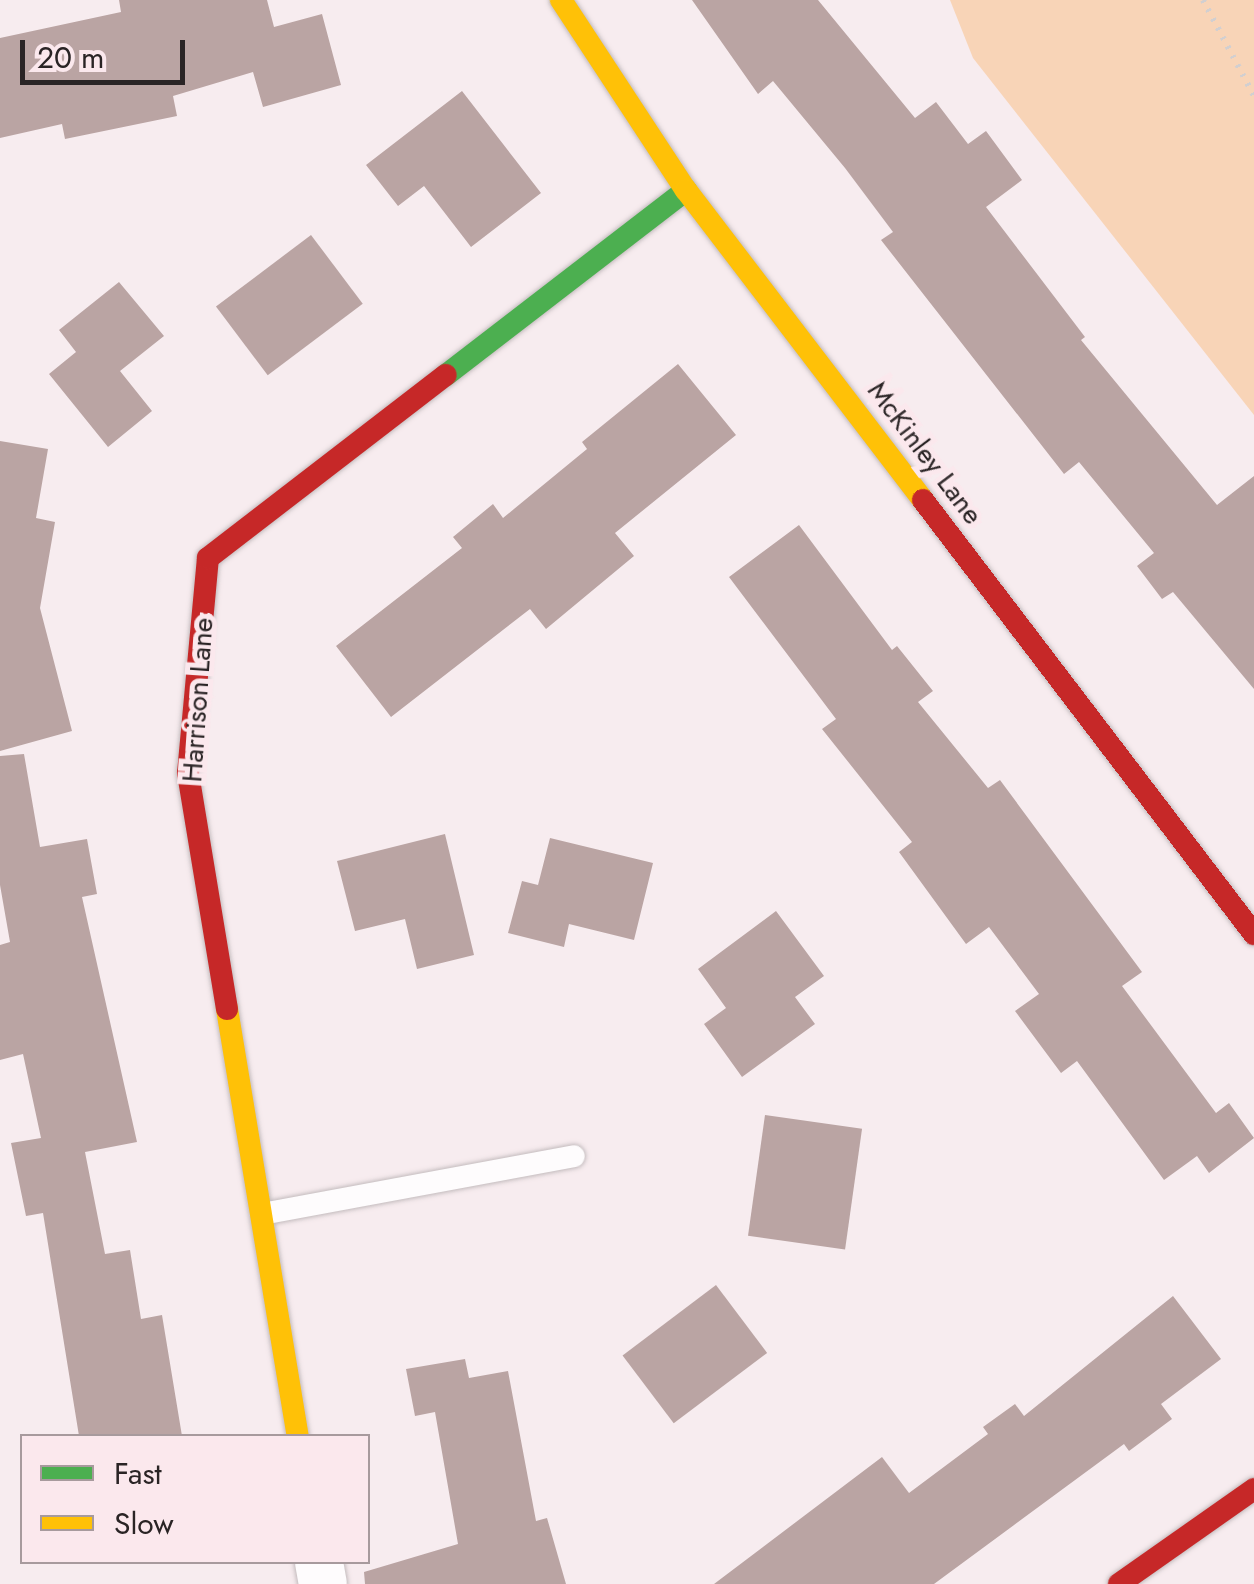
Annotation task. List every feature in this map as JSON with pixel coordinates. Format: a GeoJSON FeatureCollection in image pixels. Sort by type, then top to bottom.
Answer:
{"type":"FeatureCollection","features":[{"type":"Feature","properties":{"kind":"street","name":"McKinley Lane"},"geometry":{"type":"LineString","coordinates":[[561,0],[686,190],[1254,934]]}},
{"type":"Feature","properties":{"kind":"street","name":"Harrison Lane"},"geometry":{"type":"LineString","coordinates":[[298,1434],[188,772],[208,558],[686,190]]}},
{"type":"Feature","properties":{"kind":"street"},"geometry":{"type":"LineString","coordinates":[[1118,1584],[1254,1489]]}},
{"type":"Feature","properties":{"kind":"lane"},"geometry":{"type":"LineString","coordinates":[[262,1214],[574,1156]]}},
{"type":"Feature","properties":{"kind":"path"},"geometry":{"type":"LineString","coordinates":[[1203,0],[1254,96]]}},
{"type":"Feature","properties":{"kind":"shaded area"},"geometry":{"type":"Polygon","coordinates":[[[950,0],[1254,0],[1254,415],[973,58],[950,0]]]}},
{"type":"Feature","properties":{"kind":"building"},"geometry":{"type":"Polygon","coordinates":[[[119,0],[267,0],[274,27],[322,14],[341,85],[263,107],[253,72],[173,96],[177,116],[65,139],[62,124],[0,138],[0,38],[121,12],[119,0]]]}},
{"type":"Feature","properties":{"kind":"building"},"geometry":{"type":"Polygon","coordinates":[[[692,0],[818,0],[915,118],[936,102],[968,144],[986,131],[1022,180],[986,207],[1085,337],[1081,340],[1217,505],[1254,476],[1254,689],[1173,592],[1162,599],[1137,566],[1154,553],[1079,462],[1064,474],[881,240],[893,232],[845,168],[773,81],[758,94],[692,0]]]}},
{"type":"Feature","properties":{"kind":"building"},"geometry":{"type":"Polygon","coordinates":[[[462,91],[541,193],[471,247],[424,186],[398,206],[366,165],[462,91]]]}},
{"type":"Feature","properties":{"kind":"building"},"geometry":{"type":"Polygon","coordinates":[[[311,235],[363,304],[268,375],[216,307],[311,235]]]}},
{"type":"Feature","properties":{"kind":"building"},"geometry":{"type":"Polygon","coordinates":[[[119,282],[164,336],[120,371],[152,411],[108,447],[49,374],[76,352],[59,330],[119,282]]]}},
{"type":"Feature","properties":{"kind":"building"},"geometry":{"type":"Polygon","coordinates":[[[678,364],[736,435],[615,533],[634,556],[546,629],[530,609],[391,717],[336,646],[462,548],[453,537],[493,504],[503,518],[587,449],[582,442],[678,364]]]}},
{"type":"Feature","properties":{"kind":"building"},"geometry":{"type":"Polygon","coordinates":[[[0,441],[48,449],[36,518],[55,522],[40,608],[72,731],[0,751],[0,441]]]}},
{"type":"Feature","properties":{"kind":"building"},"geometry":{"type":"Polygon","coordinates":[[[799,525],[892,650],[897,646],[933,691],[918,702],[988,788],[1000,780],[1142,972],[1122,986],[1216,1113],[1229,1103],[1254,1138],[1209,1173],[1197,1156],[1164,1180],[1077,1061],[1061,1073],[1015,1011],[1039,994],[989,927],[966,944],[899,852],[912,842],[822,729],[836,719],[729,577],[799,525]]]}},
{"type":"Feature","properties":{"kind":"building"},"geometry":{"type":"Polygon","coordinates":[[[24,754],[40,847],[87,839],[97,894],[82,897],[137,1142],[85,1152],[105,1254],[130,1250],[141,1319],[162,1315],[182,1434],[79,1434],[43,1213],[26,1216],[11,1143],[41,1138],[23,1054],[0,1060],[0,945],[10,942],[0,885],[0,756],[24,754]]]}},
{"type":"Feature","properties":{"kind":"building"},"geometry":{"type":"Polygon","coordinates":[[[445,834],[474,955],[417,969],[405,919],[355,931],[337,861],[445,834]]]}},
{"type":"Feature","properties":{"kind":"building"},"geometry":{"type":"Polygon","coordinates":[[[550,838],[653,863],[634,940],[569,924],[564,947],[508,933],[522,881],[538,885],[550,838]]]}},
{"type":"Feature","properties":{"kind":"building"},"geometry":{"type":"Polygon","coordinates":[[[776,911],[824,976],[795,997],[815,1024],[742,1077],[704,1024],[726,1008],[698,969],[776,911]]]}},
{"type":"Feature","properties":{"kind":"building"},"geometry":{"type":"Polygon","coordinates":[[[765,1115],[862,1129],[845,1249],[748,1236],[765,1115]]]}},
{"type":"Feature","properties":{"kind":"building"},"geometry":{"type":"Polygon","coordinates":[[[716,1285],[767,1353],[674,1423],[623,1355],[716,1285]]]}},
{"type":"Feature","properties":{"kind":"building"},"geometry":{"type":"Polygon","coordinates":[[[1173,1296],[1221,1359],[1161,1404],[1172,1419],[1129,1451],[1124,1444],[934,1584],[714,1584],[882,1457],[909,1493],[988,1434],[983,1427],[1015,1404],[1024,1416],[1173,1296]]]}},
{"type":"Feature","properties":{"kind":"building"},"geometry":{"type":"Polygon","coordinates":[[[465,1359],[469,1378],[508,1371],[536,1521],[547,1518],[566,1584],[365,1584],[364,1572],[458,1544],[435,1412],[415,1416],[406,1369],[465,1359]]]}},
{"type":"Feature","properties":{"kind":"traffic: fast"},"geometry":{"type":"LineString","coordinates":[[446,375],[686,190]]}},
{"type":"Feature","properties":{"kind":"traffic: slow"},"geometry":{"type":"LineString","coordinates":[[561,0],[686,190],[923,500]]}},
{"type":"Feature","properties":{"kind":"traffic: slow"},"geometry":{"type":"LineString","coordinates":[[227,1009],[298,1434]]}},
{"type":"Feature","properties":{"kind":"traffic: jam"},"geometry":{"type":"LineString","coordinates":[[227,1009],[188,773],[208,558],[446,375]]}},
{"type":"Feature","properties":{"kind":"traffic: jam"},"geometry":{"type":"LineString","coordinates":[[923,500],[1254,934]]}},
{"type":"Feature","properties":{"kind":"traffic: jam"},"geometry":{"type":"LineString","coordinates":[[1119,1584],[1254,1489]]}}]}
